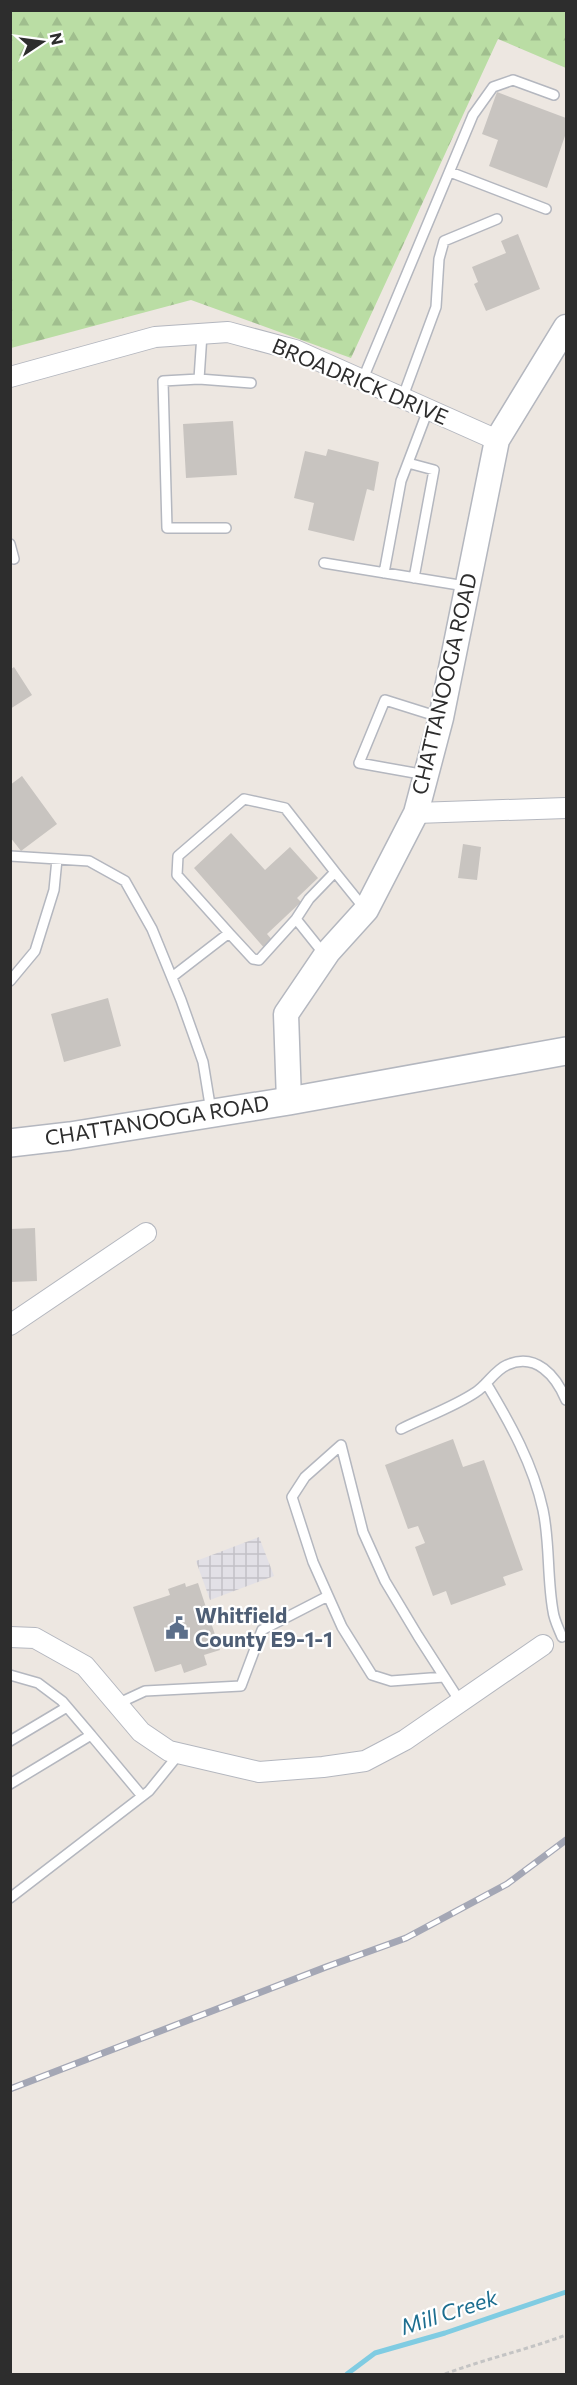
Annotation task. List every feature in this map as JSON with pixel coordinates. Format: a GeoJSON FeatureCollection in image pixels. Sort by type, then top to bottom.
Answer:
{"type":"FeatureCollection","features":[{"type":"Feature","properties":{"kind":"main road"},"geometry":{"type":"LineString","coordinates":[[289,1101],[567,1051]]}},
{"type":"Feature","properties":{"kind":"main road","name":"CHATTANOOGA ROAD"},"geometry":{"type":"LineString","coordinates":[[10,1143],[289,1101]]}},
{"type":"Feature","properties":{"kind":"street","name":"CHATTANOOGA ROAD"},"geometry":{"type":"LineString","coordinates":[[289,1101],[286,1014],[325,956],[366,910],[416,813],[441,718],[497,440],[567,327]]}},
{"type":"Feature","properties":{"kind":"street","name":"BROADRICK DRIVE"},"geometry":{"type":"LineString","coordinates":[[10,376],[155,337],[228,332],[295,350],[497,440]]}},
{"type":"Feature","properties":{"kind":"street"},"geometry":{"type":"LineString","coordinates":[[416,813],[567,808]]}},
{"type":"Feature","properties":{"kind":"street"},"geometry":{"type":"LineString","coordinates":[[10,1325],[146,1233]]}},
{"type":"Feature","properties":{"kind":"street"},"geometry":{"type":"LineString","coordinates":[[10,1637],[35,1638],[86,1666],[141,1732],[169,1751],[260,1772],[364,1761],[405,1740],[543,1645]]}},
{"type":"Feature","properties":{"kind":"lane"},"geometry":{"type":"LineString","coordinates":[[362,381],[473,115],[493,87],[513,80],[554,95]]}},
{"type":"Feature","properties":{"kind":"lane"},"geometry":{"type":"LineString","coordinates":[[450,172],[546,209]]}},
{"type":"Feature","properties":{"kind":"lane"},"geometry":{"type":"LineString","coordinates":[[402,399],[436,307],[439,260],[444,241],[497,219]]}},
{"type":"Feature","properties":{"kind":"lane"},"geometry":{"type":"LineString","coordinates":[[200,379],[202,334]]}},
{"type":"Feature","properties":{"kind":"lane"},"geometry":{"type":"LineString","coordinates":[[226,528],[167,528],[163,381],[200,379],[251,383]]}},
{"type":"Feature","properties":{"kind":"lane"},"geometry":{"type":"LineString","coordinates":[[384,573],[401,481],[428,410]]}},
{"type":"Feature","properties":{"kind":"lane"},"geometry":{"type":"LineString","coordinates":[[408,464],[434,470],[414,578]]}},
{"type":"Feature","properties":{"kind":"lane"},"geometry":{"type":"LineString","coordinates":[[10,544],[14,559]]}},
{"type":"Feature","properties":{"kind":"lane"},"geometry":{"type":"LineString","coordinates":[[324,563],[468,586]]}},
{"type":"Feature","properties":{"kind":"lane"},"geometry":{"type":"LineString","coordinates":[[426,775],[359,763],[385,700],[441,718]]}},
{"type":"Feature","properties":{"kind":"lane"},"geometry":{"type":"LineString","coordinates":[[335,872],[309,899],[296,919],[259,960],[253,959],[177,874],[178,856],[244,799],[285,808],[366,910]]}},
{"type":"Feature","properties":{"kind":"lane"},"geometry":{"type":"LineString","coordinates":[[10,856],[89,861],[125,881],[152,929],[172,977],[203,1062],[211,1114]]}},
{"type":"Feature","properties":{"kind":"lane"},"geometry":{"type":"LineString","coordinates":[[10,981],[35,951],[54,890],[57,859]]}},
{"type":"Feature","properties":{"kind":"lane"},"geometry":{"type":"LineString","coordinates":[[296,919],[325,956]]}},
{"type":"Feature","properties":{"kind":"lane"},"geometry":{"type":"LineString","coordinates":[[172,977],[229,933]]}},
{"type":"Feature","properties":{"kind":"lane"},"geometry":{"type":"LineString","coordinates":[[401,1429],[476,1392],[506,1365],[523,1361],[540,1364],[560,1387],[567,1400]]}},
{"type":"Feature","properties":{"kind":"lane"},"geometry":{"type":"LineString","coordinates":[[486,1383],[509,1421],[527,1459],[543,1509],[553,1613],[565,1637],[543,1645]]}},
{"type":"Feature","properties":{"kind":"lane"},"geometry":{"type":"LineString","coordinates":[[444,1677],[391,1681],[372,1675],[342,1627],[328,1596],[313,1562],[292,1497],[305,1477],[341,1445],[363,1532],[385,1581],[461,1703]]}},
{"type":"Feature","properties":{"kind":"lane"},"geometry":{"type":"LineString","coordinates":[[117,1705],[145,1691],[241,1686],[262,1630],[328,1596]]}},
{"type":"Feature","properties":{"kind":"lane"},"geometry":{"type":"LineString","coordinates":[[10,1675],[38,1683],[67,1707],[142,1796]]}},
{"type":"Feature","properties":{"kind":"lane"},"geometry":{"type":"LineString","coordinates":[[10,1741],[67,1707]]}},
{"type":"Feature","properties":{"kind":"lane"},"geometry":{"type":"LineString","coordinates":[[10,1784],[91,1735]]}},
{"type":"Feature","properties":{"kind":"lane"},"geometry":{"type":"LineString","coordinates":[[10,1898],[142,1796],[179,1754]]}},
{"type":"Feature","properties":{"kind":"path"},"geometry":{"type":"LineString","coordinates":[[445,2374],[472,2364],[530,2349],[567,2335]]}},
{"type":"Feature","properties":{"kind":"shaded area"},"geometry":{"type":"Polygon","coordinates":[[[259,1537],[274,1576],[210,1600],[196,1561],[259,1537]]]}},
{"type":"Feature","properties":{"kind":"green space"},"geometry":{"type":"Polygon","coordinates":[[[10,11],[566,11],[566,68],[498,39],[351,358],[191,300],[11,348],[10,11]]]}},
{"type":"Feature","properties":{"kind":"building"},"geometry":{"type":"Polygon","coordinates":[[[497,92],[566,118],[566,133],[547,188],[489,166],[498,140],[482,134],[497,92]]]}},
{"type":"Feature","properties":{"kind":"building"},"geometry":{"type":"Polygon","coordinates":[[[518,234],[540,289],[486,311],[474,284],[478,282],[472,267],[506,253],[501,241],[518,234]]]}},
{"type":"Feature","properties":{"kind":"building"},"geometry":{"type":"Polygon","coordinates":[[[233,421],[237,475],[186,478],[183,424],[233,421]]]}},
{"type":"Feature","properties":{"kind":"building"},"geometry":{"type":"Polygon","coordinates":[[[328,449],[379,462],[374,491],[367,489],[354,541],[308,530],[314,503],[294,498],[305,451],[326,456],[328,449]]]}},
{"type":"Feature","properties":{"kind":"building"},"geometry":{"type":"Polygon","coordinates":[[[14,667],[32,695],[10,709],[10,670],[14,667]]]}},
{"type":"Feature","properties":{"kind":"building"},"geometry":{"type":"Polygon","coordinates":[[[22,776],[57,824],[21,851],[10,837],[10,785],[22,776]]]}},
{"type":"Feature","properties":{"kind":"building"},"geometry":{"type":"Polygon","coordinates":[[[231,833],[265,870],[290,847],[318,878],[297,898],[301,902],[267,934],[274,942],[266,950],[194,868],[231,833]]]}},
{"type":"Feature","properties":{"kind":"building"},"geometry":{"type":"Polygon","coordinates":[[[463,844],[481,847],[477,880],[458,878],[463,844]]]}},
{"type":"Feature","properties":{"kind":"building"},"geometry":{"type":"Polygon","coordinates":[[[108,998],[121,1046],[64,1062],[51,1014],[108,998]]]}},
{"type":"Feature","properties":{"kind":"building"},"geometry":{"type":"Polygon","coordinates":[[[35,1228],[37,1281],[10,1282],[10,1229],[35,1228]]]}},
{"type":"Feature","properties":{"kind":"building"},"geometry":{"type":"Polygon","coordinates":[[[453,1439],[463,1467],[484,1460],[523,1570],[503,1577],[506,1585],[451,1605],[446,1591],[433,1596],[415,1547],[425,1543],[418,1526],[408,1529],[385,1465],[453,1439]]]}},
{"type":"Feature","properties":{"kind":"building","name":"Whitfield County E9-1-1"},"geometry":{"type":"Polygon","coordinates":[[[185,1583],[186,1587],[198,1583],[220,1650],[204,1655],[207,1665],[184,1673],[181,1664],[155,1672],[133,1607],[170,1595],[168,1589],[185,1583]]]}},
{"type":"Feature","properties":{"kind":"waterway","name":"Mill Creek"},"geometry":{"type":"LineString","coordinates":[[347,2374],[375,2353],[445,2333],[566,2292]]}},
{"type":"Feature","properties":{"kind":"railway"},"geometry":{"type":"LineString","coordinates":[[10,2089],[406,1938],[507,1884],[566,1840]]}},
{"type":"Feature","properties":{"kind":"place","name":"Whitfield County E9-1-1"},"geometry":{"type":"Point","coordinates":[177,1628]}}]}
